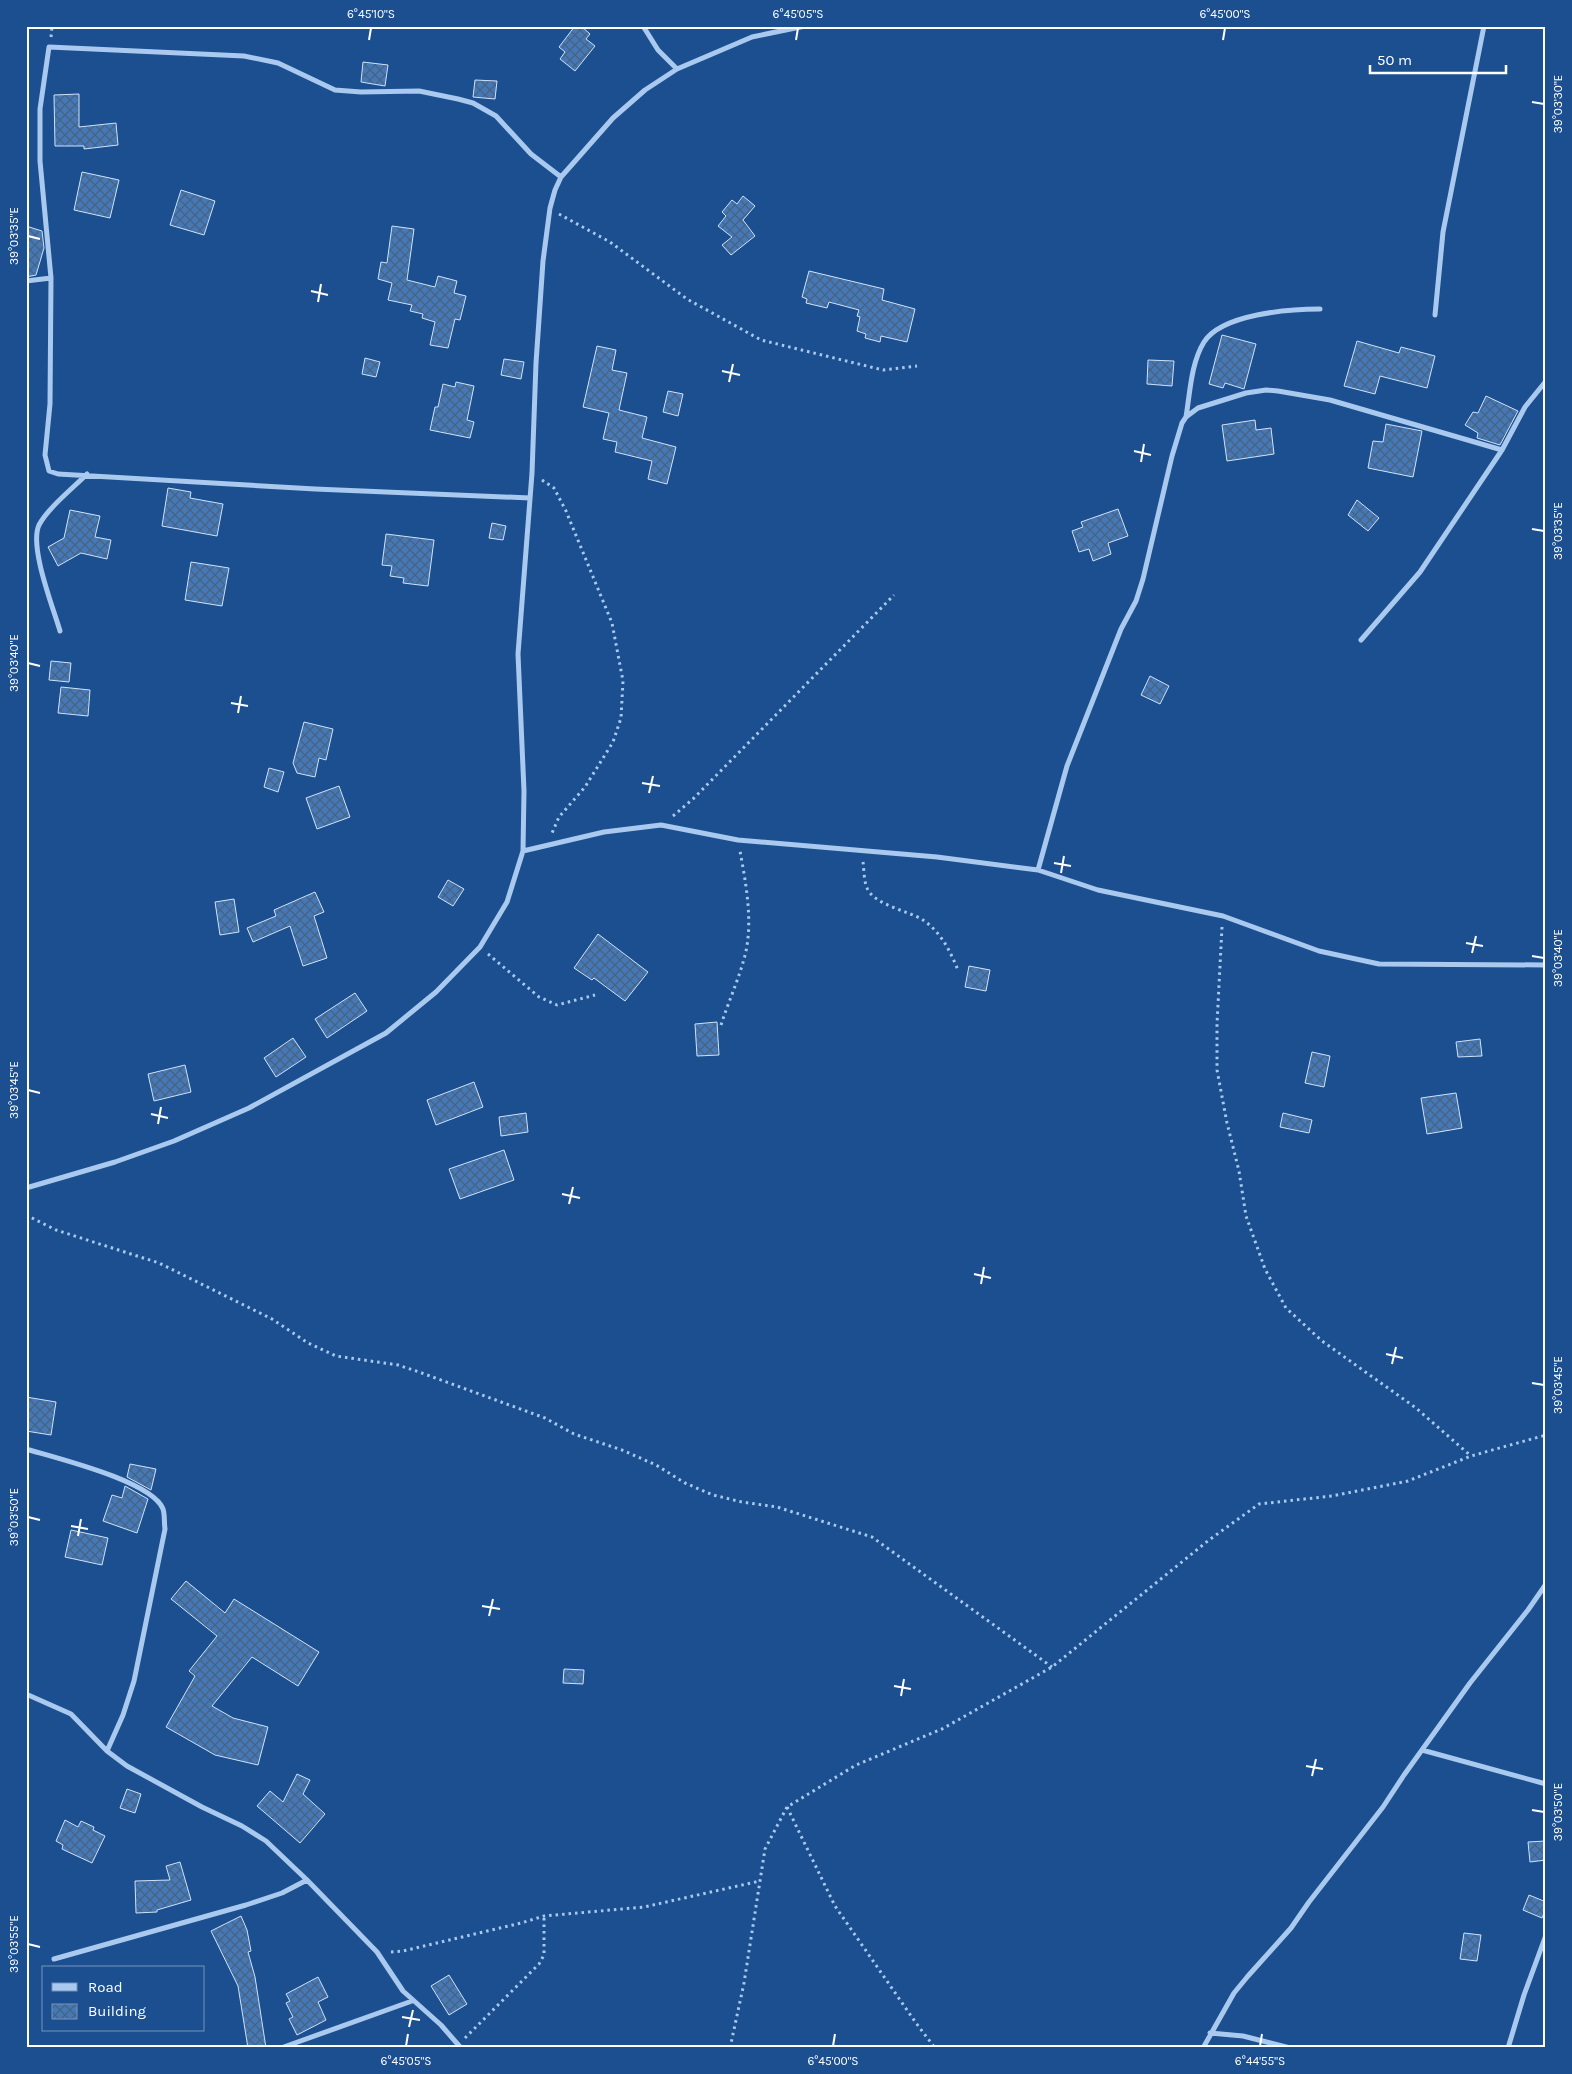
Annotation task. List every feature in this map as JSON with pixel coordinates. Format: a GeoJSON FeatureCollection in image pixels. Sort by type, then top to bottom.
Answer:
{"type":"FeatureCollection","features":[{"type":"Feature","properties":{"kind":"street"},"geometry":{"type":"LineString","coordinates":[[644,26],[658,50],[676,69]]}},
{"type":"Feature","properties":{"kind":"street"},"geometry":{"type":"LineString","coordinates":[[26,1188],[115,1162],[174,1141],[249,1108],[386,1033],[436,992],[480,947],[507,902],[523,851],[524,791],[518,654],[532,473],[536,363],[543,261],[550,208],[555,190],[561,177],[612,118],[645,90],[676,69],[752,37],[805,26]]}},
{"type":"Feature","properties":{"kind":"street"},"geometry":{"type":"LineString","coordinates":[[1435,315],[1442,232],[1484,26]]}},
{"type":"Feature","properties":{"kind":"street"},"geometry":{"type":"LineString","coordinates":[[530,498],[315,489],[87,474],[58,474],[47,468],[45,455],[50,404],[51,278],[40,161],[40,109],[49,47],[244,56],[278,64],[335,90],[361,92],[419,91],[458,99],[473,103],[496,116],[531,154],[561,177]]}},
{"type":"Feature","properties":{"kind":"street"},"geometry":{"type":"LineString","coordinates":[[26,281],[51,278]]}},
{"type":"Feature","properties":{"kind":"street"},"geometry":{"type":"LineString","coordinates":[[1186,417],[1196,358],[1204,341],[1212,334],[1224,326],[1259,314],[1292,309],[1320,309]]}},
{"type":"Feature","properties":{"kind":"street"},"geometry":{"type":"LineString","coordinates":[[1361,640],[1420,572],[1502,450],[1524,407],[1546,381]]}},
{"type":"Feature","properties":{"kind":"street"},"geometry":{"type":"LineString","coordinates":[[1038,870],[1066,766],[1143,579],[1172,456],[1182,423],[1186,417],[1198,408],[1246,393],[1266,390],[1278,391],[1330,400],[1502,450]]}},
{"type":"Feature","properties":{"kind":"street"},"geometry":{"type":"LineString","coordinates":[[60,631],[38,555],[36,535],[42,521],[87,474]]}},
{"type":"Feature","properties":{"kind":"street"},"geometry":{"type":"LineString","coordinates":[[523,851],[604,832],[660,825],[738,840],[937,857],[1038,870],[1098,890],[1223,916],[1319,951],[1379,964],[1546,965]]}},
{"type":"Feature","properties":{"kind":"street"},"geometry":{"type":"LineString","coordinates":[[26,1449],[79,1464],[139,1487],[157,1501],[163,1510],[165,1529],[134,1681],[124,1715],[107,1751]]}},
{"type":"Feature","properties":{"kind":"street"},"geometry":{"type":"LineString","coordinates":[[1203,2048],[1210,2033],[1239,1987],[1291,1928],[1308,1902],[1383,1807],[1470,1683],[1528,1610],[1546,1584]]}},
{"type":"Feature","properties":{"kind":"street"},"geometry":{"type":"LineString","coordinates":[[26,1694],[70,1714],[107,1751],[126,1766],[242,1826],[266,1841],[377,1952],[395,1980],[412,2001],[441,2026],[460,2046]]}},
{"type":"Feature","properties":{"kind":"street"},"geometry":{"type":"LineString","coordinates":[[1422,1750],[1546,1784]]}},
{"type":"Feature","properties":{"kind":"street"},"geometry":{"type":"LineString","coordinates":[[54,1958],[246,1905],[282,1893],[307,1880]]}},
{"type":"Feature","properties":{"kind":"street"},"geometry":{"type":"LineString","coordinates":[[1508,2048],[1524,1995],[1546,1935]]}},
{"type":"Feature","properties":{"kind":"street"},"geometry":{"type":"LineString","coordinates":[[281,2048],[412,2001]]}},
{"type":"Feature","properties":{"kind":"street"},"geometry":{"type":"LineString","coordinates":[[1210,2033],[1243,2036],[1290,2048]]}},
{"type":"Feature","properties":{"kind":"path"},"geometry":{"type":"LineString","coordinates":[[550,208],[610,242],[687,299],[761,340],[883,370],[917,366]]}},
{"type":"Feature","properties":{"kind":"path"},"geometry":{"type":"LineString","coordinates":[[532,473],[554,488],[566,511],[612,623],[624,681],[621,718],[613,742],[585,787],[559,816],[545,847]]}},
{"type":"Feature","properties":{"kind":"path"},"geometry":{"type":"LineString","coordinates":[[660,825],[694,798],[894,595]]}},
{"type":"Feature","properties":{"kind":"path"},"geometry":{"type":"LineString","coordinates":[[721,1025],[748,943],[744,879],[738,840]]}},
{"type":"Feature","properties":{"kind":"path"},"geometry":{"type":"LineString","coordinates":[[862,851],[865,880],[870,893],[883,902],[922,919],[931,926],[947,945],[958,970]]}},
{"type":"Feature","properties":{"kind":"path"},"geometry":{"type":"LineString","coordinates":[[1223,916],[1217,1024],[1218,1070],[1227,1123],[1239,1171],[1246,1216],[1265,1269],[1286,1308],[1322,1341],[1416,1408],[1471,1456]]}},
{"type":"Feature","properties":{"kind":"path"},"geometry":{"type":"LineString","coordinates":[[480,947],[538,997],[557,1005],[595,996]]}},
{"type":"Feature","properties":{"kind":"path"},"geometry":{"type":"LineString","coordinates":[[26,1215],[56,1230],[159,1263],[272,1319],[308,1343],[336,1356],[398,1365],[419,1372],[545,1418],[574,1434],[622,1450],[656,1465],[684,1483],[713,1495],[742,1502],[777,1507],[872,1538],[1052,1667]]}},
{"type":"Feature","properties":{"kind":"path"},"geometry":{"type":"LineString","coordinates":[[730,2048],[744,1983],[750,1933],[765,1849],[787,1807],[856,1765],[942,1729],[1052,1667],[1209,1540],[1259,1504],[1332,1496],[1408,1481],[1471,1456],[1546,1436]]}},
{"type":"Feature","properties":{"kind":"path"},"geometry":{"type":"LineString","coordinates":[[787,1807],[835,1906],[916,2024],[935,2048]]}},
{"type":"Feature","properties":{"kind":"path"},"geometry":{"type":"LineString","coordinates":[[377,1952],[403,1951],[544,1916],[644,1907],[760,1881]]}},
{"type":"Feature","properties":{"kind":"path"},"geometry":{"type":"LineString","coordinates":[[460,2046],[539,1964],[544,1955],[544,1916]]}},
{"type":"Feature","properties":{"kind":"building"},"geometry":{"type":"Polygon","coordinates":[[[575,26],[581,26],[590,34],[586,39],[595,46],[575,71],[560,59],[565,52],[559,47],[575,26]]]}},
{"type":"Feature","properties":{"kind":"building"},"geometry":{"type":"Polygon","coordinates":[[[363,62],[388,65],[385,86],[361,82],[363,62]]]}},
{"type":"Feature","properties":{"kind":"building"},"geometry":{"type":"Polygon","coordinates":[[[475,80],[497,81],[495,99],[473,97],[475,80]]]}},
{"type":"Feature","properties":{"kind":"building"},"geometry":{"type":"Polygon","coordinates":[[[79,94],[79,127],[116,123],[118,145],[84,149],[84,146],[55,146],[54,95],[79,94]]]}},
{"type":"Feature","properties":{"kind":"building"},"geometry":{"type":"Polygon","coordinates":[[[82,172],[119,180],[110,218],[74,210],[82,172]]]}},
{"type":"Feature","properties":{"kind":"building"},"geometry":{"type":"Polygon","coordinates":[[[181,190],[215,201],[204,235],[170,225],[181,190]]]}},
{"type":"Feature","properties":{"kind":"building"},"geometry":{"type":"Polygon","coordinates":[[[743,196],[755,206],[743,220],[755,236],[731,255],[722,245],[732,237],[718,226],[726,216],[722,212],[732,200],[737,204],[743,196]]]}},
{"type":"Feature","properties":{"kind":"building"},"geometry":{"type":"Polygon","coordinates":[[[26,226],[42,231],[44,248],[36,275],[26,277],[26,226]]]}},
{"type":"Feature","properties":{"kind":"building"},"geometry":{"type":"Polygon","coordinates":[[[392,226],[414,229],[407,280],[435,287],[438,276],[457,281],[454,293],[466,296],[460,320],[455,319],[448,348],[430,345],[435,322],[422,318],[423,314],[410,311],[412,305],[388,300],[392,283],[378,279],[381,262],[387,263],[392,226]]]}},
{"type":"Feature","properties":{"kind":"building"},"geometry":{"type":"Polygon","coordinates":[[[809,271],[884,289],[882,300],[915,309],[907,342],[881,336],[880,342],[865,338],[866,334],[857,331],[860,317],[857,316],[859,310],[829,302],[827,308],[806,303],[807,299],[802,297],[809,271]]]}},
{"type":"Feature","properties":{"kind":"building"},"geometry":{"type":"Polygon","coordinates":[[[1222,335],[1256,344],[1244,389],[1225,383],[1223,388],[1209,384],[1222,335]]]}},
{"type":"Feature","properties":{"kind":"building"},"geometry":{"type":"Polygon","coordinates":[[[1357,341],[1399,353],[1401,347],[1435,356],[1427,388],[1380,376],[1375,394],[1344,386],[1357,341]]]}},
{"type":"Feature","properties":{"kind":"building"},"geometry":{"type":"Polygon","coordinates":[[[597,346],[616,350],[612,370],[627,373],[619,410],[647,417],[642,438],[676,447],[667,484],[648,479],[652,461],[615,452],[617,442],[603,439],[609,413],[583,407],[597,346]]]}},
{"type":"Feature","properties":{"kind":"building"},"geometry":{"type":"Polygon","coordinates":[[[365,358],[380,362],[376,377],[362,374],[365,358]]]}},
{"type":"Feature","properties":{"kind":"building"},"geometry":{"type":"Polygon","coordinates":[[[504,359],[524,362],[521,379],[501,375],[504,359]]]}},
{"type":"Feature","properties":{"kind":"building"},"geometry":{"type":"Polygon","coordinates":[[[1148,360],[1174,361],[1172,386],[1147,384],[1148,360]]]}},
{"type":"Feature","properties":{"kind":"building"},"geometry":{"type":"Polygon","coordinates":[[[456,382],[474,386],[467,420],[474,422],[470,438],[430,430],[443,384],[455,387],[456,382]]]}},
{"type":"Feature","properties":{"kind":"building"},"geometry":{"type":"Polygon","coordinates":[[[668,391],[683,394],[678,416],[663,412],[668,391]]]}},
{"type":"Feature","properties":{"kind":"building"},"geometry":{"type":"Polygon","coordinates":[[[1486,396],[1518,411],[1500,445],[1477,438],[1478,433],[1465,425],[1473,412],[1478,413],[1486,396]]]}},
{"type":"Feature","properties":{"kind":"building"},"geometry":{"type":"Polygon","coordinates":[[[1255,420],[1256,430],[1271,428],[1274,454],[1227,461],[1222,425],[1255,420]]]}},
{"type":"Feature","properties":{"kind":"building"},"geometry":{"type":"Polygon","coordinates":[[[1386,424],[1422,431],[1413,477],[1368,468],[1373,441],[1383,442],[1386,424]]]}},
{"type":"Feature","properties":{"kind":"building"},"geometry":{"type":"Polygon","coordinates":[[[168,488],[191,492],[190,498],[223,504],[217,536],[162,526],[168,488]]]}},
{"type":"Feature","properties":{"kind":"building"},"geometry":{"type":"Polygon","coordinates":[[[1357,500],[1379,518],[1368,531],[1348,515],[1357,500]]]}},
{"type":"Feature","properties":{"kind":"building"},"geometry":{"type":"Polygon","coordinates":[[[1118,509],[1128,536],[1108,543],[1111,554],[1093,561],[1089,549],[1079,552],[1072,531],[1083,527],[1081,522],[1118,509]]]}},
{"type":"Feature","properties":{"kind":"building"},"geometry":{"type":"Polygon","coordinates":[[[70,510],[100,516],[95,537],[111,540],[107,559],[81,553],[58,566],[48,547],[64,538],[70,510]]]}},
{"type":"Feature","properties":{"kind":"building"},"geometry":{"type":"Polygon","coordinates":[[[492,523],[506,526],[503,540],[489,538],[492,523]]]}},
{"type":"Feature","properties":{"kind":"building"},"geometry":{"type":"Polygon","coordinates":[[[386,534],[434,540],[428,586],[403,583],[404,578],[390,576],[392,566],[382,565],[386,534]]]}},
{"type":"Feature","properties":{"kind":"building"},"geometry":{"type":"Polygon","coordinates":[[[191,562],[229,568],[222,606],[185,600],[191,562]]]}},
{"type":"Feature","properties":{"kind":"building"},"geometry":{"type":"Polygon","coordinates":[[[51,661],[71,663],[69,682],[49,680],[51,661]]]}},
{"type":"Feature","properties":{"kind":"building"},"geometry":{"type":"Polygon","coordinates":[[[1150,676],[1169,686],[1160,704],[1141,695],[1150,676]]]}},
{"type":"Feature","properties":{"kind":"building"},"geometry":{"type":"Polygon","coordinates":[[[61,687],[90,690],[88,716],[58,713],[61,687]]]}},
{"type":"Feature","properties":{"kind":"building"},"geometry":{"type":"Polygon","coordinates":[[[304,722],[333,729],[326,760],[319,758],[315,777],[297,773],[293,763],[304,722]]]}},
{"type":"Feature","properties":{"kind":"building"},"geometry":{"type":"Polygon","coordinates":[[[269,768],[284,772],[278,792],[264,787],[269,768]]]}},
{"type":"Feature","properties":{"kind":"building"},"geometry":{"type":"Polygon","coordinates":[[[339,786],[350,817],[317,829],[306,798],[339,786]]]}},
{"type":"Feature","properties":{"kind":"building"},"geometry":{"type":"Polygon","coordinates":[[[448,880],[464,889],[453,906],[438,897],[448,880]]]}},
{"type":"Feature","properties":{"kind":"building"},"geometry":{"type":"Polygon","coordinates":[[[315,892],[324,912],[314,916],[327,958],[303,966],[290,926],[253,942],[247,928],[276,916],[274,910],[315,892]]]}},
{"type":"Feature","properties":{"kind":"building"},"geometry":{"type":"Polygon","coordinates":[[[234,899],[239,932],[220,935],[215,902],[234,899]]]}},
{"type":"Feature","properties":{"kind":"building"},"geometry":{"type":"Polygon","coordinates":[[[598,934],[648,972],[625,1001],[594,978],[592,980],[574,968],[598,934]]]}},
{"type":"Feature","properties":{"kind":"building"},"geometry":{"type":"Polygon","coordinates":[[[969,966],[990,970],[986,991],[965,987],[969,966]]]}},
{"type":"Feature","properties":{"kind":"building"},"geometry":{"type":"Polygon","coordinates":[[[355,993],[367,1011],[327,1038],[315,1019],[355,993]]]}},
{"type":"Feature","properties":{"kind":"building"},"geometry":{"type":"Polygon","coordinates":[[[717,1022],[719,1055],[697,1056],[695,1024],[717,1022]]]}},
{"type":"Feature","properties":{"kind":"building"},"geometry":{"type":"Polygon","coordinates":[[[293,1038],[306,1057],[276,1077],[264,1058],[293,1038]]]}},
{"type":"Feature","properties":{"kind":"building"},"geometry":{"type":"Polygon","coordinates":[[[1480,1039],[1482,1056],[1458,1057],[1456,1042],[1480,1039]]]}},
{"type":"Feature","properties":{"kind":"building"},"geometry":{"type":"Polygon","coordinates":[[[1312,1052],[1330,1056],[1324,1087],[1305,1083],[1312,1052]]]}},
{"type":"Feature","properties":{"kind":"building"},"geometry":{"type":"Polygon","coordinates":[[[185,1065],[191,1092],[154,1101],[148,1074],[185,1065]]]}},
{"type":"Feature","properties":{"kind":"building"},"geometry":{"type":"Polygon","coordinates":[[[474,1082],[483,1107],[436,1125],[427,1100],[474,1082]]]}},
{"type":"Feature","properties":{"kind":"building"},"geometry":{"type":"Polygon","coordinates":[[[1456,1093],[1462,1128],[1427,1134],[1421,1098],[1456,1093]]]}},
{"type":"Feature","properties":{"kind":"building"},"geometry":{"type":"Polygon","coordinates":[[[526,1113],[528,1132],[501,1136],[499,1117],[526,1113]]]}},
{"type":"Feature","properties":{"kind":"building"},"geometry":{"type":"Polygon","coordinates":[[[1283,1113],[1312,1120],[1309,1133],[1280,1127],[1283,1113]]]}},
{"type":"Feature","properties":{"kind":"building"},"geometry":{"type":"Polygon","coordinates":[[[504,1150],[514,1180],[460,1199],[449,1169],[504,1150]]]}},
{"type":"Feature","properties":{"kind":"building"},"geometry":{"type":"Polygon","coordinates":[[[26,1397],[56,1402],[51,1435],[26,1431],[26,1397]]]}},
{"type":"Feature","properties":{"kind":"building"},"geometry":{"type":"Polygon","coordinates":[[[130,1464],[156,1469],[151,1490],[127,1477],[130,1464]]]}},
{"type":"Feature","properties":{"kind":"building"},"geometry":{"type":"Polygon","coordinates":[[[125,1486],[148,1499],[137,1533],[103,1521],[112,1495],[122,1498],[125,1486]]]}},
{"type":"Feature","properties":{"kind":"building"},"geometry":{"type":"Polygon","coordinates":[[[71,1530],[108,1538],[102,1565],[65,1557],[71,1530]]]}},
{"type":"Feature","properties":{"kind":"building"},"geometry":{"type":"Polygon","coordinates":[[[186,1581],[225,1613],[234,1599],[319,1652],[298,1686],[252,1657],[212,1706],[233,1718],[268,1727],[258,1765],[215,1755],[166,1727],[195,1676],[189,1671],[217,1636],[171,1599],[186,1581]]]}},
{"type":"Feature","properties":{"kind":"building"},"geometry":{"type":"Polygon","coordinates":[[[564,1669],[584,1670],[583,1684],[563,1683],[564,1669]]]}},
{"type":"Feature","properties":{"kind":"building"},"geometry":{"type":"Polygon","coordinates":[[[297,1774],[310,1780],[303,1794],[325,1814],[300,1843],[257,1806],[270,1791],[283,1802],[297,1774]]]}},
{"type":"Feature","properties":{"kind":"building"},"geometry":{"type":"Polygon","coordinates":[[[127,1789],[141,1794],[135,1813],[120,1808],[127,1789]]]}},
{"type":"Feature","properties":{"kind":"building"},"geometry":{"type":"Polygon","coordinates":[[[65,1820],[78,1827],[81,1821],[94,1827],[93,1830],[105,1836],[92,1863],[62,1849],[63,1845],[56,1841],[65,1820]]]}},
{"type":"Feature","properties":{"kind":"building"},"geometry":{"type":"Polygon","coordinates":[[[1546,1841],[1546,1860],[1530,1862],[1528,1842],[1546,1841]]]}},
{"type":"Feature","properties":{"kind":"building"},"geometry":{"type":"Polygon","coordinates":[[[180,1862],[191,1900],[157,1910],[157,1912],[136,1913],[135,1881],[170,1880],[166,1866],[180,1862]]]}},
{"type":"Feature","properties":{"kind":"building"},"geometry":{"type":"Polygon","coordinates":[[[1529,1895],[1546,1902],[1546,1909],[1542,1918],[1523,1910],[1529,1895]]]}},
{"type":"Feature","properties":{"kind":"building"},"geometry":{"type":"Polygon","coordinates":[[[241,1916],[247,1930],[251,1951],[248,1952],[255,1977],[266,2048],[248,2048],[238,1986],[211,1931],[241,1916]]]}},
{"type":"Feature","properties":{"kind":"building"},"geometry":{"type":"Polygon","coordinates":[[[1464,1933],[1481,1935],[1477,1961],[1460,1959],[1464,1933]]]}},
{"type":"Feature","properties":{"kind":"building"},"geometry":{"type":"Polygon","coordinates":[[[449,1975],[467,2004],[449,2015],[431,1986],[449,1975]]]}},
{"type":"Feature","properties":{"kind":"building"},"geometry":{"type":"Polygon","coordinates":[[[318,1977],[328,1997],[318,2002],[326,2020],[297,2035],[289,2019],[293,2017],[286,2003],[290,2001],[286,1994],[318,1977]]]}}]}
